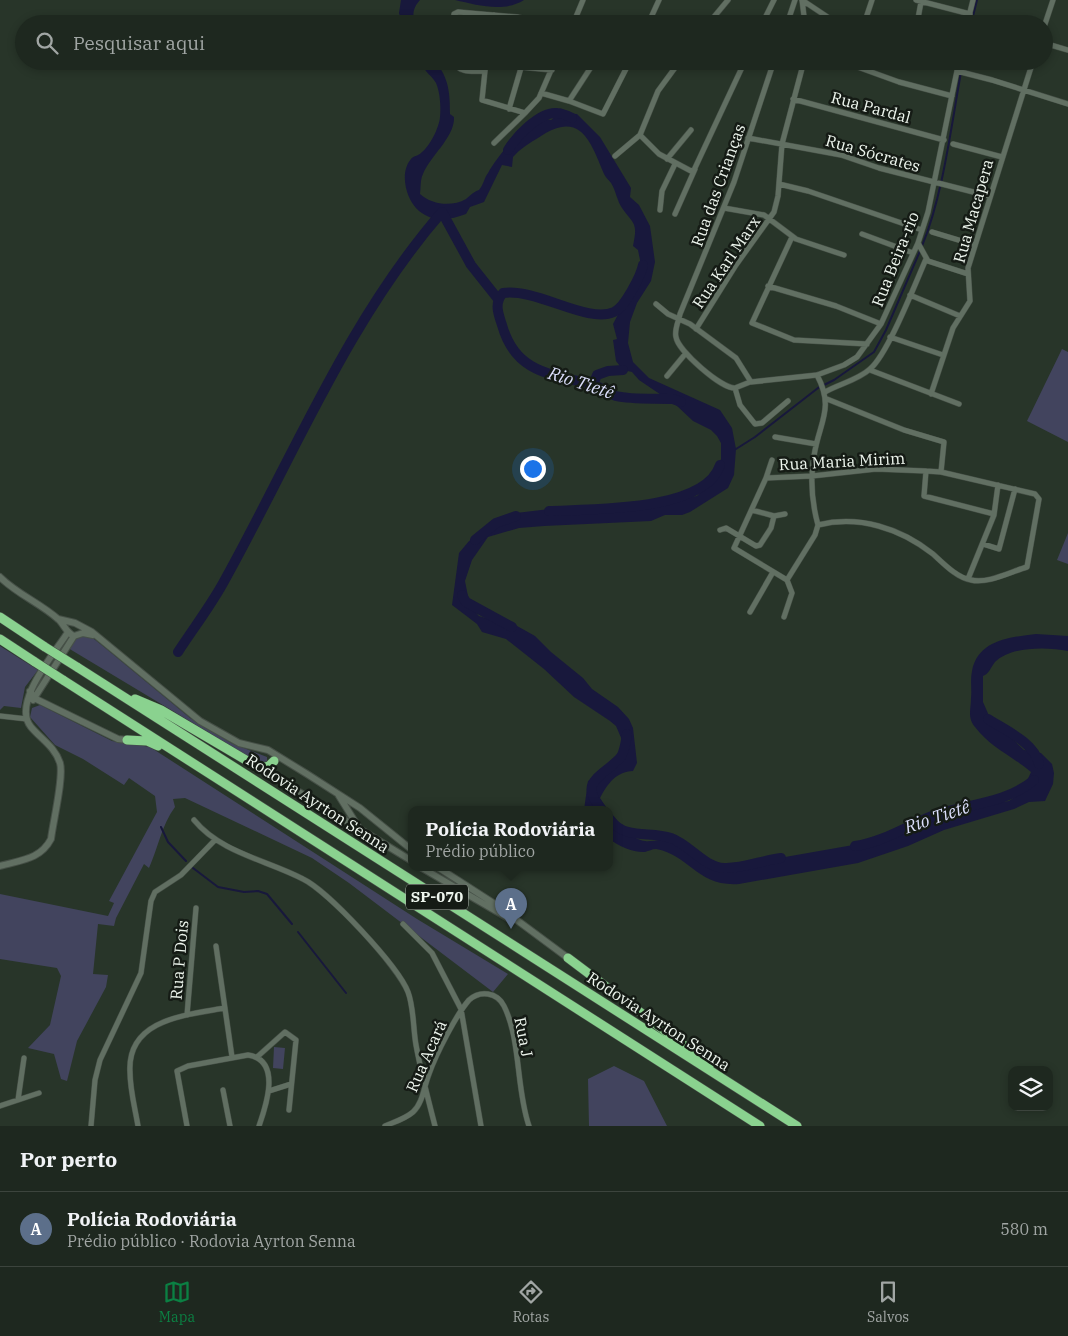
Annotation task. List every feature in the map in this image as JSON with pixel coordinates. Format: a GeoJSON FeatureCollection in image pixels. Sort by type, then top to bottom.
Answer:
{"type":"FeatureCollection","features":[{"type":"Feature","properties":{"kind":"highway","name":"Rodovia Ayrton Senna"},"geometry":{"type":"LineString","coordinates":[[0,617],[723,1081],[797,1126]]}},
{"type":"Feature","properties":{"kind":"highway","name":"Rodovia Ayrton Senna"},"geometry":{"type":"LineString","coordinates":[[0,639],[760,1126]]}},
{"type":"Feature","properties":{"kind":"highway"},"geometry":{"type":"LineString","coordinates":[[123,696],[141,701],[161,710],[256,766],[268,767],[274,761]]}},
{"type":"Feature","properties":{"kind":"highway"},"geometry":{"type":"LineString","coordinates":[[127,740],[133,735],[131,724]]}},
{"type":"Feature","properties":{"kind":"highway"},"geometry":{"type":"LineString","coordinates":[[127,740],[147,741],[156,745],[235,795],[255,803]]}},
{"type":"Feature","properties":{"kind":"highway"},"geometry":{"type":"LineString","coordinates":[[568,958],[697,1055],[723,1081]]}},
{"type":"Feature","properties":{"kind":"street"},"geometry":{"type":"LineString","coordinates":[[577,15],[583,0]]}},
{"type":"Feature","properties":{"kind":"street"},"geometry":{"type":"LineString","coordinates":[[652,15],[659,0]]}},
{"type":"Feature","properties":{"kind":"street"},"geometry":{"type":"LineString","coordinates":[[716,15],[728,0]]}},
{"type":"Feature","properties":{"kind":"street"},"geometry":{"type":"LineString","coordinates":[[766,15],[774,0]]}},
{"type":"Feature","properties":{"kind":"street"},"geometry":{"type":"LineString","coordinates":[[790,15],[795,0]]}},
{"type":"Feature","properties":{"kind":"street"},"geometry":{"type":"LineString","coordinates":[[802,0],[804,15]]}},
{"type":"Feature","properties":{"kind":"street"},"geometry":{"type":"LineString","coordinates":[[802,0],[824,15]]}},
{"type":"Feature","properties":{"kind":"street"},"geometry":{"type":"LineString","coordinates":[[867,15],[872,0]]}},
{"type":"Feature","properties":{"kind":"street"},"geometry":{"type":"LineString","coordinates":[[918,15],[919,1],[970,14],[973,0]]}},
{"type":"Feature","properties":{"kind":"street"},"geometry":{"type":"LineString","coordinates":[[1048,15],[1053,0]]}},
{"type":"Feature","properties":{"kind":"street"},"geometry":{"type":"LineString","coordinates":[[454,15],[458,12],[494,15]]}},
{"type":"Feature","properties":{"kind":"street"},"geometry":{"type":"LineString","coordinates":[[1053,46],[1068,50]]}},
{"type":"Feature","properties":{"kind":"street"},"geometry":{"type":"LineString","coordinates":[[462,70],[485,71],[482,100],[525,113]]}},
{"type":"Feature","properties":{"kind":"street"},"geometry":{"type":"LineString","coordinates":[[509,109],[520,70]]}},
{"type":"Feature","properties":{"kind":"street"},"geometry":{"type":"LineString","coordinates":[[494,143],[525,113],[541,93],[552,70]]}},
{"type":"Feature","properties":{"kind":"street"},"geometry":{"type":"LineString","coordinates":[[569,101],[590,70]]}},
{"type":"Feature","properties":{"kind":"street"},"geometry":{"type":"LineString","coordinates":[[541,93],[604,114],[626,70]]}},
{"type":"Feature","properties":{"kind":"street"},"geometry":{"type":"LineString","coordinates":[[615,156],[640,135],[658,91],[673,70]]}},
{"type":"Feature","properties":{"kind":"street"},"geometry":{"type":"LineString","coordinates":[[675,214],[741,70]]}},
{"type":"Feature","properties":{"kind":"street","name":"Rua das Crianças"},"geometry":{"type":"LineString","coordinates":[[679,317],[724,208],[771,70]]}},
{"type":"Feature","properties":{"kind":"street","name":"Rua Karl Marx"},"geometry":{"type":"LineString","coordinates":[[696,329],[740,260],[771,219],[776,204],[779,184],[782,144],[801,70]]}},
{"type":"Feature","properties":{"kind":"street"},"geometry":{"type":"LineString","coordinates":[[866,70],[900,82],[952,96]]}},
{"type":"Feature","properties":{"kind":"street","name":"Rua Beira-rio"},"geometry":{"type":"LineString","coordinates":[[750,382],[818,377],[851,361],[867,344],[881,324],[913,253],[919,244],[935,183],[952,96],[960,70]]}},
{"type":"Feature","properties":{"kind":"street"},"geometry":{"type":"LineString","coordinates":[[963,70],[1068,104]]}},
{"type":"Feature","properties":{"kind":"street","name":"Rua Macapera"},"geometry":{"type":"LineString","coordinates":[[931,394],[953,328],[970,300],[968,274],[975,245],[1030,70]]}},
{"type":"Feature","properties":{"kind":"street","name":"Rua Pardal"},"geometry":{"type":"LineString","coordinates":[[793,99],[944,140]]}},
{"type":"Feature","properties":{"kind":"street"},"geometry":{"type":"LineString","coordinates":[[668,159],[691,130]]}},
{"type":"Feature","properties":{"kind":"street"},"geometry":{"type":"LineString","coordinates":[[640,135],[650,147],[675,164],[694,170]]}},
{"type":"Feature","properties":{"kind":"street","name":"Rua Sócrates"},"geometry":{"type":"LineString","coordinates":[[748,138],[836,154],[879,168],[990,196]]}},
{"type":"Feature","properties":{"kind":"street"},"geometry":{"type":"LineString","coordinates":[[953,144],[1002,157]]}},
{"type":"Feature","properties":{"kind":"street"},"geometry":{"type":"LineString","coordinates":[[660,210],[662,191],[675,164]]}},
{"type":"Feature","properties":{"kind":"street"},"geometry":{"type":"LineString","coordinates":[[779,184],[808,191],[922,230]]}},
{"type":"Feature","properties":{"kind":"street"},"geometry":{"type":"LineString","coordinates":[[724,208],[758,213],[771,219],[792,237],[844,255]]}},
{"type":"Feature","properties":{"kind":"street"},"geometry":{"type":"LineString","coordinates":[[932,232],[975,245]]}},
{"type":"Feature","properties":{"kind":"street"},"geometry":{"type":"LineString","coordinates":[[862,234],[913,253]]}},
{"type":"Feature","properties":{"kind":"street"},"geometry":{"type":"LineString","coordinates":[[792,237],[752,320],[753,324],[794,340],[867,344]]}},
{"type":"Feature","properties":{"kind":"street"},"geometry":{"type":"LineString","coordinates":[[919,244],[926,260],[968,274]]}},
{"type":"Feature","properties":{"kind":"street"},"geometry":{"type":"LineString","coordinates":[[825,390],[870,370],[890,337],[926,260]]}},
{"type":"Feature","properties":{"kind":"street"},"geometry":{"type":"LineString","coordinates":[[768,286],[828,304],[881,324]]}},
{"type":"Feature","properties":{"kind":"street"},"geometry":{"type":"LineString","coordinates":[[910,295],[960,316]]}},
{"type":"Feature","properties":{"kind":"street"},"geometry":{"type":"LineString","coordinates":[[656,304],[668,314],[679,317],[736,358],[750,382],[735,388],[726,387],[686,353],[675,336],[679,317]]}},
{"type":"Feature","properties":{"kind":"street"},"geometry":{"type":"LineString","coordinates":[[890,337],[943,355]]}},
{"type":"Feature","properties":{"kind":"street"},"geometry":{"type":"LineString","coordinates":[[666,376],[686,353]]}},
{"type":"Feature","properties":{"kind":"street"},"geometry":{"type":"LineString","coordinates":[[870,370],[959,404]]}},
{"type":"Feature","properties":{"kind":"street"},"geometry":{"type":"LineString","coordinates":[[787,580],[818,525],[814,509],[812,476],[816,444],[827,399],[825,390],[818,377]]}},
{"type":"Feature","properties":{"kind":"street"},"geometry":{"type":"LineString","coordinates":[[735,388],[737,400],[744,413],[757,424],[788,401]]}},
{"type":"Feature","properties":{"kind":"street"},"geometry":{"type":"LineString","coordinates":[[827,399],[904,430],[944,442],[941,472]]}},
{"type":"Feature","properties":{"kind":"street"},"geometry":{"type":"LineString","coordinates":[[775,437],[816,444]]}},
{"type":"Feature","properties":{"kind":"street"},"geometry":{"type":"LineString","coordinates":[[772,460],[766,478],[734,548],[787,580],[792,593],[784,617]]}},
{"type":"Feature","properties":{"kind":"street","name":"Rua Maria Mirim"},"geometry":{"type":"LineString","coordinates":[[766,478],[812,476],[876,469],[926,471],[941,472],[1035,494],[1039,499],[1027,567],[993,578],[968,579]]}},
{"type":"Feature","properties":{"kind":"street"},"geometry":{"type":"LineString","coordinates":[[926,471],[924,496],[994,514]]}},
{"type":"Feature","properties":{"kind":"street"},"geometry":{"type":"LineString","coordinates":[[818,525],[855,522],[893,531],[921,545],[950,568],[968,579],[994,514],[998,485]]}},
{"type":"Feature","properties":{"kind":"street"},"geometry":{"type":"LineString","coordinates":[[982,544],[999,549],[1015,489]]}},
{"type":"Feature","properties":{"kind":"street"},"geometry":{"type":"LineString","coordinates":[[752,510],[774,516],[785,514]]}},
{"type":"Feature","properties":{"kind":"street"},"geometry":{"type":"LineString","coordinates":[[720,530],[726,528],[740,537],[760,545],[771,528],[774,516]]}},
{"type":"Feature","properties":{"kind":"street"},"geometry":{"type":"LineString","coordinates":[[750,612],[773,572]]}},
{"type":"Feature","properties":{"kind":"street"},"geometry":{"type":"LineString","coordinates":[[0,576],[14,589],[58,619],[71,634],[90,634],[98,637]]}},
{"type":"Feature","properties":{"kind":"street"},"geometry":{"type":"LineString","coordinates":[[58,619],[83,626],[200,721],[239,743],[268,750],[337,793],[408,847]]}},
{"type":"Feature","properties":{"kind":"street"},"geometry":{"type":"LineString","coordinates":[[0,866],[33,858],[44,850],[51,839],[60,765],[53,749],[30,726],[27,719],[30,691],[71,634],[83,626]]}},
{"type":"Feature","properties":{"kind":"street"},"geometry":{"type":"LineString","coordinates":[[28,709],[71,634]]}},
{"type":"Feature","properties":{"kind":"street"},"geometry":{"type":"LineString","coordinates":[[42,684],[42,694],[50,705]]}},
{"type":"Feature","properties":{"kind":"street"},"geometry":{"type":"LineString","coordinates":[[30,691],[34,698],[118,739],[127,740]]}},
{"type":"Feature","properties":{"kind":"street"},"geometry":{"type":"LineString","coordinates":[[0,716],[27,719]]}},
{"type":"Feature","properties":{"kind":"street"},"geometry":{"type":"LineString","coordinates":[[268,750],[274,761],[276,778]]}},
{"type":"Feature","properties":{"kind":"street"},"geometry":{"type":"LineString","coordinates":[[256,766],[408,859]]}},
{"type":"Feature","properties":{"kind":"street"},"geometry":{"type":"LineString","coordinates":[[337,793],[360,829]]}},
{"type":"Feature","properties":{"kind":"street"},"geometry":{"type":"LineString","coordinates":[[194,820],[216,840],[308,881],[361,930],[408,991],[425,1086],[435,1126]]}},
{"type":"Feature","properties":{"kind":"street"},"geometry":{"type":"LineString","coordinates":[[91,1126],[95,1080],[100,1060],[141,973],[151,901],[155,892],[181,875],[216,840]]}},
{"type":"Feature","properties":{"kind":"street"},"geometry":{"type":"LineString","coordinates":[[427,871],[529,929]]}},
{"type":"Feature","properties":{"kind":"street"},"geometry":{"type":"LineString","coordinates":[[443,871],[568,958]]}},
{"type":"Feature","properties":{"kind":"street","name":"Rua P Dois"},"geometry":{"type":"LineString","coordinates":[[187,1015],[196,908]]}},
{"type":"Feature","properties":{"kind":"street"},"geometry":{"type":"LineString","coordinates":[[403,924],[432,953],[462,1009],[480,1126]]}},
{"type":"Feature","properties":{"kind":"street"},"geometry":{"type":"LineString","coordinates":[[216,946],[232,1057]]}},
{"type":"Feature","properties":{"kind":"street","name":"Rua J"},"geometry":{"type":"LineString","coordinates":[[462,1009],[475,994],[482,993],[497,998],[504,1007],[511,1030],[524,1111],[529,1126]]}},
{"type":"Feature","properties":{"kind":"street"},"geometry":{"type":"LineString","coordinates":[[138,1126],[130,1071],[133,1050],[148,1030],[159,1022],[225,1008]]}},
{"type":"Feature","properties":{"kind":"street","name":"Rua Acará"},"geometry":{"type":"LineString","coordinates":[[385,1126],[413,1112],[421,1098],[431,1069],[462,1009]]}},
{"type":"Feature","properties":{"kind":"street"},"geometry":{"type":"LineString","coordinates":[[257,1057],[285,1032],[296,1040],[289,1110]]}},
{"type":"Feature","properties":{"kind":"street"},"geometry":{"type":"LineString","coordinates":[[187,1126],[177,1071],[188,1066],[248,1055],[257,1057],[267,1074],[269,1090],[259,1126]]}},
{"type":"Feature","properties":{"kind":"street"},"geometry":{"type":"LineString","coordinates":[[18,1100],[24,1058]]}},
{"type":"Feature","properties":{"kind":"street"},"geometry":{"type":"LineString","coordinates":[[269,1090],[291,1084]]}},
{"type":"Feature","properties":{"kind":"street"},"geometry":{"type":"LineString","coordinates":[[223,1090],[230,1126]]}},
{"type":"Feature","properties":{"kind":"street"},"geometry":{"type":"LineString","coordinates":[[0,1106],[39,1093]]}},
{"type":"Feature","properties":{"kind":"shaded area"},"geometry":{"type":"Polygon","coordinates":[[[401,0],[420,0],[414,15],[400,15],[401,0]]]}},
{"type":"Feature","properties":{"kind":"shaded area"},"geometry":{"type":"Polygon","coordinates":[[[455,0],[524,0],[507,6],[490,7],[455,0]]]}},
{"type":"Feature","properties":{"kind":"shaded area","name":"Rio Tietê"},"geometry":{"type":"Polygon","coordinates":[[[426,70],[442,70],[448,86],[450,114],[454,117],[451,132],[426,167],[422,176],[420,194],[430,201],[442,204],[460,202],[479,190],[492,166],[504,150],[525,127],[538,117],[551,120],[560,113],[577,114],[600,137],[631,188],[630,197],[639,205],[650,226],[655,262],[651,281],[637,303],[630,322],[628,343],[633,362],[649,378],[720,410],[732,428],[736,449],[734,475],[728,488],[690,512],[682,515],[665,515],[651,521],[519,528],[488,537],[472,560],[465,581],[470,606],[479,616],[510,622],[535,636],[551,652],[583,678],[592,689],[618,707],[629,719],[633,728],[637,763],[633,771],[617,776],[609,783],[600,798],[605,806],[585,806],[588,781],[617,763],[625,747],[616,726],[574,697],[544,669],[506,639],[482,632],[477,624],[452,605],[459,553],[469,541],[516,513],[558,508],[570,512],[593,510],[624,511],[697,496],[712,480],[721,459],[721,443],[711,430],[693,421],[676,405],[639,380],[632,372],[623,370],[616,361],[613,340],[617,339],[613,324],[623,305],[640,285],[640,260],[638,250],[633,246],[634,224],[620,205],[613,186],[604,174],[594,150],[582,132],[574,128],[564,127],[552,130],[525,146],[513,157],[512,167],[502,165],[484,202],[470,207],[466,214],[448,219],[436,219],[425,215],[414,206],[406,186],[405,171],[411,159],[421,153],[431,141],[438,126],[440,99],[434,80],[426,70]]]}},
{"type":"Feature","properties":{"kind":"shaded area"},"geometry":{"type":"Polygon","coordinates":[[[1062,349],[1068,352],[1068,442],[1027,421],[1062,349]]]}},
{"type":"Feature","properties":{"kind":"shaded area"},"geometry":{"type":"Polygon","coordinates":[[[1068,533],[1068,564],[1057,560],[1068,533]]]}},
{"type":"Feature","properties":{"kind":"shaded area","name":"Rio Tietê"},"geometry":{"type":"Polygon","coordinates":[[[1036,634],[1068,636],[1068,651],[1050,649],[1020,650],[1002,657],[983,676],[983,702],[990,718],[1024,750],[1041,753],[1052,764],[1054,773],[1053,784],[1045,801],[1029,802],[1014,809],[944,830],[908,846],[858,863],[739,884],[725,884],[713,881],[668,852],[656,849],[645,852],[636,851],[613,842],[613,816],[625,830],[639,840],[675,841],[694,850],[708,866],[743,868],[768,860],[876,841],[920,823],[950,816],[969,807],[1009,801],[1022,792],[1031,772],[987,740],[971,720],[971,674],[975,661],[988,646],[1016,637],[1036,634]]]}},
{"type":"Feature","properties":{"kind":"shaded area"},"geometry":{"type":"Polygon","coordinates":[[[85,636],[94,639],[190,718],[231,743],[267,757],[267,761],[261,764],[68,648],[76,638],[85,636]]]}},
{"type":"Feature","properties":{"kind":"shaded area"},"geometry":{"type":"Polygon","coordinates":[[[0,646],[38,670],[25,687],[21,708],[4,706],[0,710],[0,646]]]}},
{"type":"Feature","properties":{"kind":"shaded area"},"geometry":{"type":"Polygon","coordinates":[[[40,705],[112,741],[150,747],[417,919],[508,974],[493,992],[349,883],[312,858],[185,798],[173,799],[175,807],[163,828],[149,868],[144,864],[116,918],[114,926],[98,924],[93,974],[108,975],[106,987],[77,1041],[67,1081],[61,1079],[54,1054],[28,1048],[50,1025],[61,976],[57,968],[0,959],[0,894],[108,916],[114,903],[109,901],[157,812],[155,796],[129,778],[124,785],[83,759],[55,745],[30,717],[32,708],[40,705]]]}},
{"type":"Feature","properties":{"kind":"shaded area"},"geometry":{"type":"Polygon","coordinates":[[[274,1047],[285,1048],[283,1069],[273,1068],[274,1047]]]}},
{"type":"Feature","properties":{"kind":"shaded area"},"geometry":{"type":"Polygon","coordinates":[[[614,1066],[644,1081],[667,1126],[589,1126],[588,1079],[614,1066]]]}},
{"type":"Feature","properties":{"kind":"waterway"},"geometry":{"type":"LineString","coordinates":[[973,15],[977,0]]}},
{"type":"Feature","properties":{"kind":"waterway"},"geometry":{"type":"LineString","coordinates":[[922,246],[930,225],[942,179],[961,70]]}},
{"type":"Feature","properties":{"kind":"waterway","name":"Rio Tietê"},"geometry":{"type":"LineString","coordinates":[[508,150],[529,126],[543,116],[557,113],[572,118]]}},
{"type":"Feature","properties":{"kind":"waterway"},"geometry":{"type":"LineString","coordinates":[[178,652],[222,585],[349,345],[377,299],[408,254],[442,212],[471,265],[498,299]]}},
{"type":"Feature","properties":{"kind":"waterway"},"geometry":{"type":"LineString","coordinates":[[736,449],[755,437],[818,388],[834,380],[874,352],[886,330],[920,251]]}},
{"type":"Feature","properties":{"kind":"waterway","name":"Rio Tietê"},"geometry":{"type":"LineString","coordinates":[[643,265],[628,298],[617,311],[603,314],[590,313],[531,296],[503,293],[498,301],[499,316],[508,341],[515,353],[525,362],[536,368],[561,377],[594,385],[616,396],[673,399],[681,402]]}},
{"type":"Feature","properties":{"kind":"waterway"},"geometry":{"type":"LineString","coordinates":[[593,385],[597,375],[608,371],[623,370]]}},
{"type":"Feature","properties":{"kind":"waterway","name":"Rio Tietê"},"geometry":{"type":"LineString","coordinates":[[549,511],[618,508],[670,500],[693,492],[710,480],[720,465]]}},
{"type":"Feature","properties":{"kind":"waterway","name":"Rio Tietê"},"geometry":{"type":"LineString","coordinates":[[475,540],[496,523],[516,516]]}},
{"type":"Feature","properties":{"kind":"waterway","name":"Rio Tietê"},"geometry":{"type":"LineString","coordinates":[[462,595],[466,602],[512,627]]}},
{"type":"Feature","properties":{"kind":"waterway","name":"Rio Tietê"},"geometry":{"type":"LineString","coordinates":[[988,719],[1026,743],[1036,756],[1039,764]]}},
{"type":"Feature","properties":{"kind":"waterway","name":"Rio Tietê"},"geometry":{"type":"LineString","coordinates":[[599,806],[592,793],[594,781],[621,757],[627,734]]}},
{"type":"Feature","properties":{"kind":"waterway","name":"Rio Tietê"},"geometry":{"type":"LineString","coordinates":[[855,846],[887,837],[937,814],[988,802],[1012,794],[1034,780]]}},
{"type":"Feature","properties":{"kind":"waterway","name":"Rio Tietê"},"geometry":{"type":"LineString","coordinates":[[613,823],[631,833],[671,838],[703,860],[717,867],[738,867],[781,858]]}},
{"type":"Feature","properties":{"kind":"waterway"},"geometry":{"type":"LineString","coordinates":[[161,827],[168,842],[186,861]]}},
{"type":"Feature","properties":{"kind":"waterway"},"geometry":{"type":"LineString","coordinates":[[193,868],[218,887],[244,892],[258,891],[267,894],[292,924]]}},
{"type":"Feature","properties":{"kind":"waterway"},"geometry":{"type":"LineString","coordinates":[[298,932],[346,993]]}},
{"type":"Feature","properties":{"kind":"place","name":"Polícia Rodoviária"},"geometry":{"type":"Point","coordinates":[511,929]}}]}
